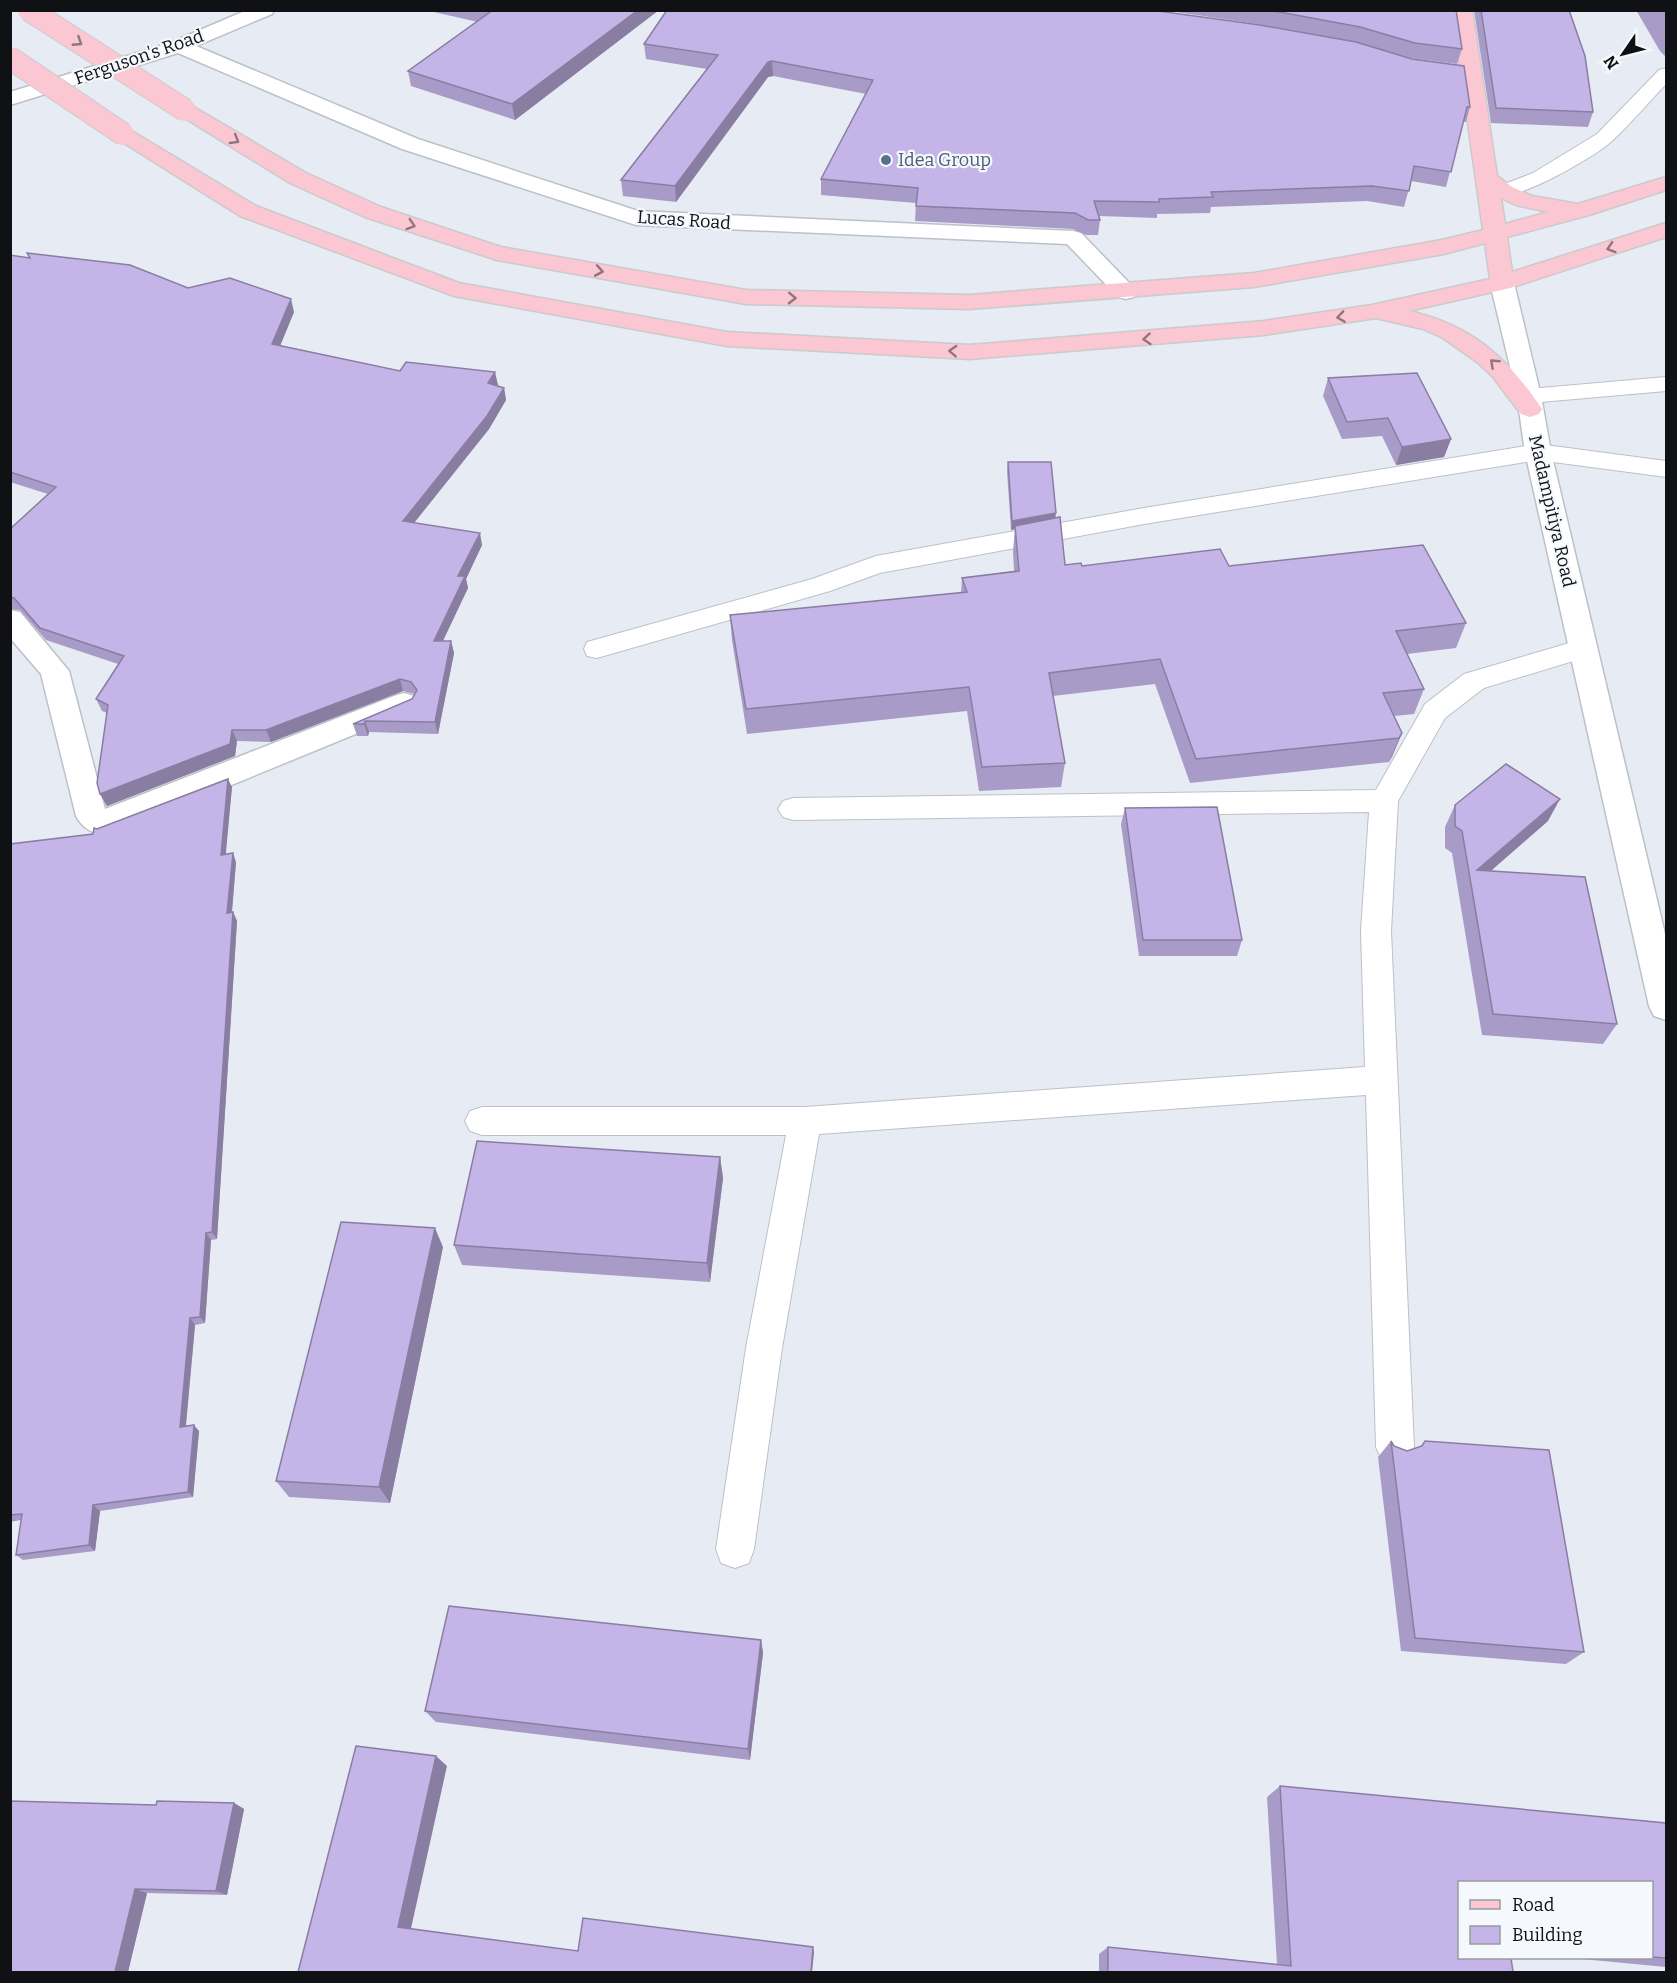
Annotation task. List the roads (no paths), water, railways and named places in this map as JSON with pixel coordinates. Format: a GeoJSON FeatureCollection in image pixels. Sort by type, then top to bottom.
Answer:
{"type":"FeatureCollection","features":[{"type":"Feature","properties":{"kind":"main road"},"geometry":{"type":"LineString","coordinates":[[29,10],[185,110],[298,178],[373,212],[497,253],[746,297],[969,302],[1126,292],[1254,280],[1444,247],[1581,210],[1666,183]]}},
{"type":"Feature","properties":{"kind":"main road","name":"Madampitiya Road"},"geometry":{"type":"LineString","coordinates":[[1462,10],[1493,234],[1502,283]]}},
{"type":"Feature","properties":{"kind":"main road"},"geometry":{"type":"LineString","coordinates":[[10,58],[123,134],[248,211],[454,289],[727,339],[970,352],[1264,328],[1372,312],[1502,283],[1666,230]]}},
{"type":"Feature","properties":{"kind":"main road"},"geometry":{"type":"LineString","coordinates":[[1485,177],[1501,192],[1535,204],[1581,210]]}},
{"type":"Feature","properties":{"kind":"main road"},"geometry":{"type":"LineString","coordinates":[[1372,312],[1408,316],[1460,337],[1496,364],[1529,403]]}},
{"type":"Feature","properties":{"kind":"street","name":"Ferguson's Road"},"geometry":{"type":"LineString","coordinates":[[10,99],[179,46],[265,10]]}},
{"type":"Feature","properties":{"kind":"street","name":"Lucas Road"},"geometry":{"type":"LineString","coordinates":[[179,46],[410,144],[636,219],[1073,238],[1126,292]]}},
{"type":"Feature","properties":{"kind":"street"},"geometry":{"type":"LineString","coordinates":[[1450,72],[1471,74]]}},
{"type":"Feature","properties":{"kind":"street","name":"Madampitiya Road"},"geometry":{"type":"LineString","coordinates":[[1502,283],[1538,452],[1666,1006]]}},
{"type":"Feature","properties":{"kind":"street"},"geometry":{"type":"LineString","coordinates":[[10,619],[55,671],[91,816],[100,823],[404,703]]}},
{"type":"Feature","properties":{"kind":"lane"},"geometry":{"type":"LineString","coordinates":[[1501,192],[1540,177],[1604,138],[1666,74]]}},
{"type":"Feature","properties":{"kind":"lane"},"geometry":{"type":"LineString","coordinates":[[1529,403],[1666,384]]}},
{"type":"Feature","properties":{"kind":"lane"},"geometry":{"type":"LineString","coordinates":[[597,649],[821,585],[876,565],[1144,516],[1538,452],[1666,469]]}},
{"type":"Feature","properties":{"kind":"lane"},"geometry":{"type":"LineString","coordinates":[[1395,1447],[1376,932],[1384,801],[1435,711],[1474,681],[1583,648]]}},
{"type":"Feature","properties":{"kind":"lane"},"geometry":{"type":"LineString","coordinates":[[793,809],[1384,801]]}},
{"type":"Feature","properties":{"kind":"lane"},"geometry":{"type":"LineString","coordinates":[[482,1121],[805,1121],[1381,1080]]}},
{"type":"Feature","properties":{"kind":"lane"},"geometry":{"type":"LineString","coordinates":[[735,1549],[764,1348],[805,1121]]}},
{"type":"Feature","properties":{"kind":"place","name":"Idea Group"},"geometry":{"type":"Point","coordinates":[886,160]}}]}
